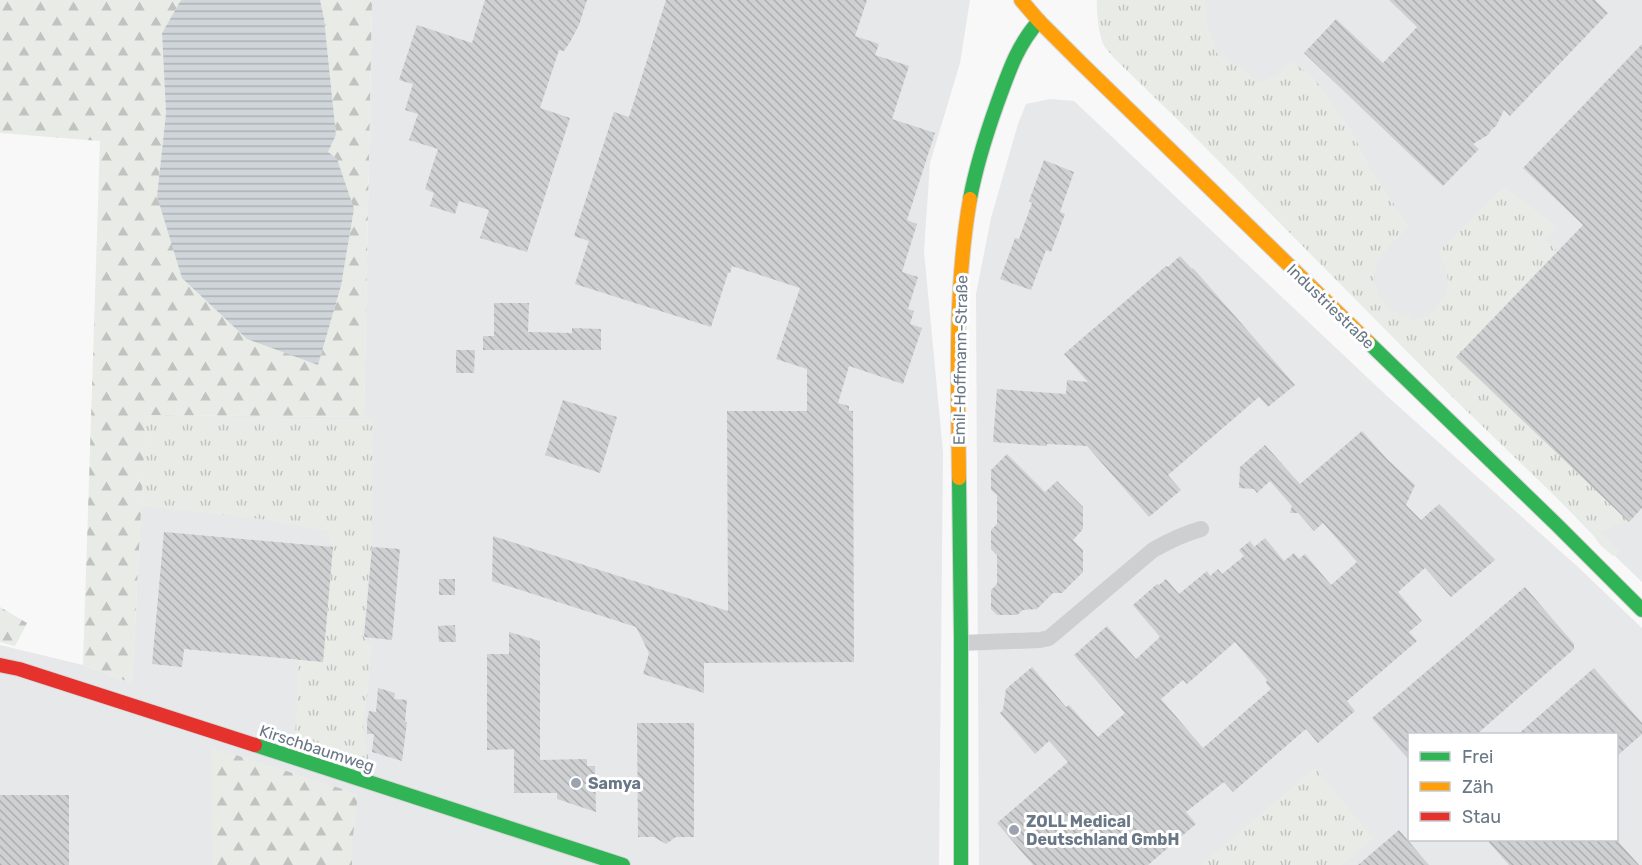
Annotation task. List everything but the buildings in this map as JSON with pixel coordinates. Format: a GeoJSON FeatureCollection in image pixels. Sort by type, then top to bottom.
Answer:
{"type":"FeatureCollection","features":[{"type":"Feature","properties":{"kind":"street","name":"Industriestraße"},"geometry":{"type":"LineString","coordinates":[[1022,0],[1039,21],[1642,610]]}},
{"type":"Feature","properties":{"kind":"street","name":"Emil-Hoffmann-Straße"},"geometry":{"type":"LineString","coordinates":[[961,865],[957,345],[959,285],[964,234],[980,154],[1008,71],[1030,31],[1039,21]]}},
{"type":"Feature","properties":{"kind":"street"},"geometry":{"type":"LineString","coordinates":[[961,643],[1049,638],[1154,550],[1177,537],[1201,529]]}},
{"type":"Feature","properties":{"kind":"street","name":"Kirschbaumweg"},"geometry":{"type":"LineString","coordinates":[[0,665],[19,669],[622,865]]}},
{"type":"Feature","properties":{"kind":"shaded area"},"geometry":{"type":"Polygon","coordinates":[[[181,0],[320,0],[324,18],[336,135],[328,152],[337,159],[354,209],[341,286],[318,365],[247,339],[182,278],[157,196],[166,113],[162,33],[181,0]]]}},
{"type":"Feature","properties":{"kind":"shaded area"},"geometry":{"type":"Polygon","coordinates":[[[372,0],[970,0],[960,63],[930,163],[924,251],[943,452],[939,865],[0,865],[0,645],[83,665],[132,683],[146,415],[364,417],[372,0]]]}},
{"type":"Feature","properties":{"kind":"shaded area"},"geometry":{"type":"Polygon","coordinates":[[[1098,0],[1642,0],[1642,582],[1589,531],[1452,389],[1098,0]]]}},
{"type":"Feature","properties":{"kind":"shaded area"},"geometry":{"type":"Polygon","coordinates":[[[1050,99],[1074,101],[1387,396],[1578,567],[1642,628],[1642,865],[979,865],[976,294],[991,218],[1026,104],[1050,99]]]}},
{"type":"Feature","properties":{"kind":"green space"},"geometry":{"type":"Polygon","coordinates":[[[0,0],[181,0],[162,33],[166,113],[157,196],[318,365],[341,286],[354,209],[328,152],[336,135],[324,18],[320,0],[372,0],[364,417],[146,415],[132,683],[83,665],[100,141],[0,133],[0,0]]]}},
{"type":"Feature","properties":{"kind":"green space"},"geometry":{"type":"Polygon","coordinates":[[[1097,0],[1206,0],[1206,23],[1218,55],[1260,82],[1277,75],[1291,61],[1314,78],[1351,130],[1370,168],[1409,227],[1383,253],[1375,268],[1375,274],[1376,286],[1384,303],[1395,312],[1409,316],[1411,321],[1435,313],[1434,308],[1445,295],[1447,274],[1438,252],[1504,186],[1557,227],[1545,240],[1557,251],[1457,357],[1629,522],[1615,524],[1602,533],[1620,552],[1613,556],[1601,546],[1588,528],[1444,389],[1114,58],[1102,42],[1097,0]]]}},
{"type":"Feature","properties":{"kind":"green space"},"geometry":{"type":"Polygon","coordinates":[[[146,415],[373,419],[372,547],[362,635],[371,646],[363,728],[370,766],[295,740],[299,659],[323,661],[333,548],[327,531],[261,519],[141,506],[146,415]]]}},
{"type":"Feature","properties":{"kind":"green space"},"geometry":{"type":"Polygon","coordinates":[[[0,607],[27,623],[15,646],[0,642],[0,607]]]}},
{"type":"Feature","properties":{"kind":"green space"},"geometry":{"type":"Polygon","coordinates":[[[211,747],[358,794],[352,865],[213,865],[211,747]]]}},
{"type":"Feature","properties":{"kind":"green space"},"geometry":{"type":"Polygon","coordinates":[[[1315,768],[1373,838],[1342,865],[1201,865],[1315,768]]]}},
{"type":"Feature","properties":{"kind":"traffic: fast"},"geometry":{"type":"LineString","coordinates":[[970,199],[982,151],[1005,82],[1019,50],[1039,21]]}},
{"type":"Feature","properties":{"kind":"traffic: fast"},"geometry":{"type":"LineString","coordinates":[[1368,342],[1642,610]]}},
{"type":"Feature","properties":{"kind":"traffic: fast"},"geometry":{"type":"LineString","coordinates":[[959,478],[961,865]]}},
{"type":"Feature","properties":{"kind":"traffic: fast"},"geometry":{"type":"LineString","coordinates":[[255,745],[623,865]]}},
{"type":"Feature","properties":{"kind":"traffic: slow"},"geometry":{"type":"LineString","coordinates":[[1021,0],[1082,64],[1368,342]]}},
{"type":"Feature","properties":{"kind":"traffic: slow"},"geometry":{"type":"LineString","coordinates":[[959,478],[959,303],[970,199]]}},
{"type":"Feature","properties":{"kind":"traffic: jam"},"geometry":{"type":"LineString","coordinates":[[0,665],[19,669],[255,745]]}},
{"type":"Feature","properties":{"kind":"place","name":"Samya"},"geometry":{"type":"Point","coordinates":[576,783]}},
{"type":"Feature","properties":{"kind":"place","name":"ZOLL Medical Deutschland GmbH"},"geometry":{"type":"Point","coordinates":[1014,830]}}]}
